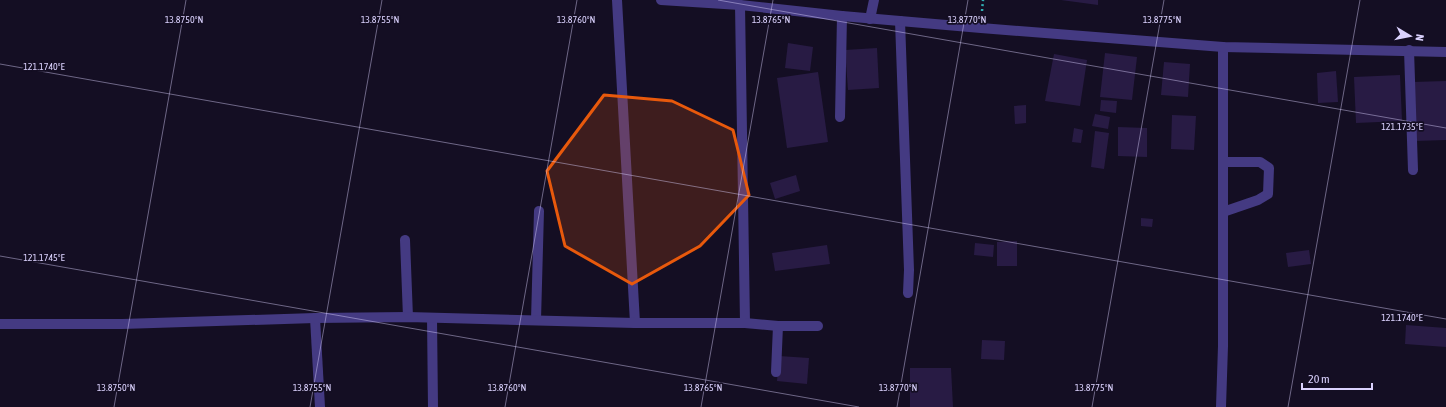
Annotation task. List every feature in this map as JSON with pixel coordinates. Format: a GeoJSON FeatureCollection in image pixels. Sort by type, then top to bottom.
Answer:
{"type":"FeatureCollection","features":[{"type":"Feature","properties":{"kind":"street"},"geometry":{"type":"LineString","coordinates":[[617,0],[635,323]]}},
{"type":"Feature","properties":{"kind":"street"},"geometry":{"type":"LineString","coordinates":[[661,0],[740,5],[870,19],[1223,47],[1446,52]]}},
{"type":"Feature","properties":{"kind":"street"},"geometry":{"type":"LineString","coordinates":[[870,19],[874,0]]}},
{"type":"Feature","properties":{"kind":"street"},"geometry":{"type":"LineString","coordinates":[[740,5],[745,323]]}},
{"type":"Feature","properties":{"kind":"street"},"geometry":{"type":"LineString","coordinates":[[840,117],[842,16]]}},
{"type":"Feature","properties":{"kind":"street"},"geometry":{"type":"LineString","coordinates":[[900,21],[909,270],[908,293]]}},
{"type":"Feature","properties":{"kind":"street"},"geometry":{"type":"LineString","coordinates":[[1221,407],[1223,346],[1223,47]]}},
{"type":"Feature","properties":{"kind":"street"},"geometry":{"type":"LineString","coordinates":[[1409,50],[1413,170]]}},
{"type":"Feature","properties":{"kind":"street"},"geometry":{"type":"LineString","coordinates":[[1223,162],[1260,162],[1269,168],[1268,194],[1258,200],[1223,212]]}},
{"type":"Feature","properties":{"kind":"street"},"geometry":{"type":"LineString","coordinates":[[536,320],[538,211]]}},
{"type":"Feature","properties":{"kind":"street"},"geometry":{"type":"LineString","coordinates":[[405,240],[408,317]]}},
{"type":"Feature","properties":{"kind":"street"},"geometry":{"type":"LineString","coordinates":[[0,324],[122,324],[315,318],[408,317],[635,323],[745,323],[778,326],[818,326]]}},
{"type":"Feature","properties":{"kind":"street"},"geometry":{"type":"LineString","coordinates":[[315,318],[320,407]]}},
{"type":"Feature","properties":{"kind":"street"},"geometry":{"type":"LineString","coordinates":[[432,318],[433,407]]}},
{"type":"Feature","properties":{"kind":"street"},"geometry":{"type":"LineString","coordinates":[[776,372],[778,326]]}},
{"type":"Feature","properties":{"kind":"highlighted area"},"geometry":{"type":"Polygon","coordinates":[[[604,95],[672,101],[733,130],[749,195],[700,246],[632,284],[565,246],[547,171],[604,95]]]}},
{"type":"Feature","properties":{"kind":"building"},"geometry":{"type":"Polygon","coordinates":[[[1061,0],[1098,0],[1098,5],[1061,0]]]}},
{"type":"Feature","properties":{"kind":"building"},"geometry":{"type":"Polygon","coordinates":[[[788,43],[813,47],[810,71],[785,68],[788,43]]]}},
{"type":"Feature","properties":{"kind":"building"},"geometry":{"type":"Polygon","coordinates":[[[877,48],[879,88],[848,90],[845,50],[877,48]]]}},
{"type":"Feature","properties":{"kind":"building"},"geometry":{"type":"Polygon","coordinates":[[[1105,53],[1137,57],[1132,100],[1100,97],[1105,53]]]}},
{"type":"Feature","properties":{"kind":"building"},"geometry":{"type":"Polygon","coordinates":[[[1054,54],[1087,60],[1080,106],[1045,101],[1054,54]]]}},
{"type":"Feature","properties":{"kind":"building"},"geometry":{"type":"Polygon","coordinates":[[[1164,62],[1190,64],[1188,97],[1161,95],[1164,62]]]}},
{"type":"Feature","properties":{"kind":"building"},"geometry":{"type":"Polygon","coordinates":[[[1336,71],[1338,102],[1318,103],[1317,73],[1336,71]]]}},
{"type":"Feature","properties":{"kind":"building"},"geometry":{"type":"Polygon","coordinates":[[[818,72],[828,142],[787,148],[777,78],[818,72]]]}},
{"type":"Feature","properties":{"kind":"building"},"geometry":{"type":"Polygon","coordinates":[[[1400,75],[1402,121],[1356,123],[1354,77],[1400,75]]]}},
{"type":"Feature","properties":{"kind":"building"},"geometry":{"type":"Polygon","coordinates":[[[1446,81],[1446,140],[1415,141],[1413,82],[1446,81]]]}},
{"type":"Feature","properties":{"kind":"building"},"geometry":{"type":"Polygon","coordinates":[[[1101,100],[1117,101],[1116,113],[1100,111],[1101,100]]]}},
{"type":"Feature","properties":{"kind":"building"},"geometry":{"type":"Polygon","coordinates":[[[1026,105],[1026,123],[1015,124],[1014,106],[1026,105]]]}},
{"type":"Feature","properties":{"kind":"building"},"geometry":{"type":"Polygon","coordinates":[[[1095,114],[1110,117],[1108,129],[1092,126],[1095,114]]]}},
{"type":"Feature","properties":{"kind":"building"},"geometry":{"type":"Polygon","coordinates":[[[1172,115],[1196,116],[1194,150],[1171,149],[1172,115]]]}},
{"type":"Feature","properties":{"kind":"building"},"geometry":{"type":"Polygon","coordinates":[[[1118,127],[1147,128],[1147,157],[1118,156],[1118,127]]]}},
{"type":"Feature","properties":{"kind":"building"},"geometry":{"type":"Polygon","coordinates":[[[1074,128],[1083,130],[1081,143],[1072,142],[1074,128]]]}},
{"type":"Feature","properties":{"kind":"building"},"geometry":{"type":"Polygon","coordinates":[[[1095,131],[1109,133],[1104,169],[1091,167],[1095,131]]]}},
{"type":"Feature","properties":{"kind":"building"},"geometry":{"type":"Polygon","coordinates":[[[796,175],[800,191],[775,199],[770,183],[796,175]]]}},
{"type":"Feature","properties":{"kind":"building"},"geometry":{"type":"Polygon","coordinates":[[[1141,218],[1153,219],[1152,227],[1141,226],[1141,218]]]}},
{"type":"Feature","properties":{"kind":"building"},"geometry":{"type":"Polygon","coordinates":[[[1017,241],[1017,266],[997,266],[997,242],[1017,241]]]}},
{"type":"Feature","properties":{"kind":"building"},"geometry":{"type":"Polygon","coordinates":[[[975,243],[994,245],[993,257],[974,255],[975,243]]]}},
{"type":"Feature","properties":{"kind":"building"},"geometry":{"type":"Polygon","coordinates":[[[827,245],[830,264],[775,271],[772,253],[827,245]]]}},
{"type":"Feature","properties":{"kind":"building"},"geometry":{"type":"Polygon","coordinates":[[[1309,250],[1311,264],[1288,267],[1286,253],[1309,250]]]}},
{"type":"Feature","properties":{"kind":"building"},"geometry":{"type":"Polygon","coordinates":[[[1406,325],[1446,328],[1446,347],[1405,344],[1406,325]]]}},
{"type":"Feature","properties":{"kind":"building"},"geometry":{"type":"Polygon","coordinates":[[[982,340],[1005,341],[1004,360],[981,359],[982,340]]]}},
{"type":"Feature","properties":{"kind":"building"},"geometry":{"type":"Polygon","coordinates":[[[779,356],[809,358],[807,384],[777,381],[779,356]]]}},
{"type":"Feature","properties":{"kind":"building"},"geometry":{"type":"Polygon","coordinates":[[[910,368],[951,368],[953,407],[910,407],[910,368]]]}}]}
